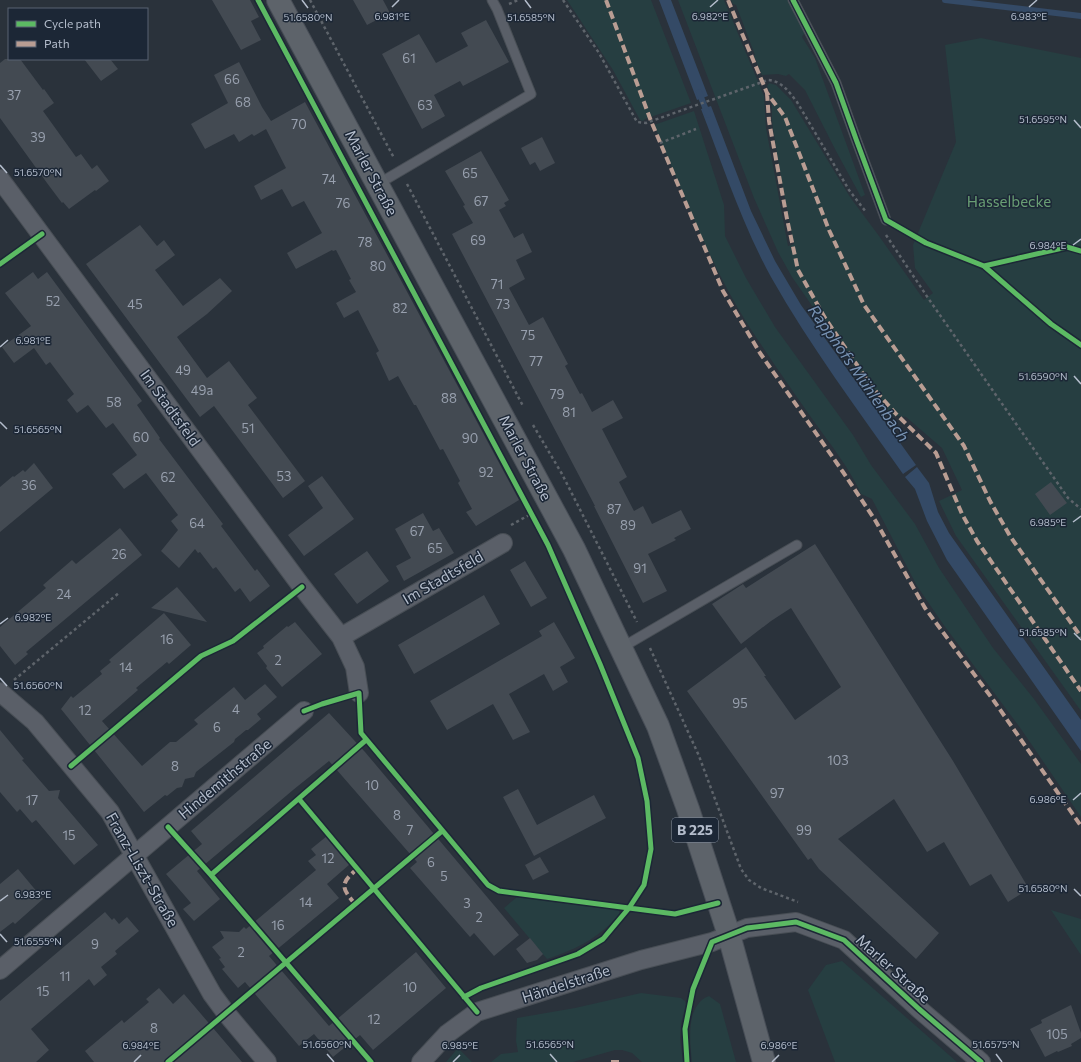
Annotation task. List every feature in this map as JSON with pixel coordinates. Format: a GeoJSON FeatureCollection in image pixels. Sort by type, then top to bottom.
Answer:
{"type":"FeatureCollection","features":[{"type":"Feature","properties":{"kind":"main road","name":"Marler Straße"},"geometry":{"type":"LineString","coordinates":[[278,0],[574,549],[658,726],[688,809],[728,935],[764,1062]]}},
{"type":"Feature","properties":{"kind":"street","name":"Im Stadtsfeld"},"geometry":{"type":"LineString","coordinates":[[0,179],[297,581],[341,637],[355,667],[359,693]]}},
{"type":"Feature","properties":{"kind":"street","name":"Im Stadtsfeld"},"geometry":{"type":"LineString","coordinates":[[341,637],[503,543]]}},
{"type":"Feature","properties":{"kind":"street","name":"Franz-Liszt-Straße"},"geometry":{"type":"LineString","coordinates":[[0,692],[35,722],[110,812],[212,994],[267,1062]]}},
{"type":"Feature","properties":{"kind":"street","name":"Hindemithstraße"},"geometry":{"type":"LineString","coordinates":[[0,970],[304,712]]}},
{"type":"Feature","properties":{"kind":"street","name":"Marler Straße"},"geometry":{"type":"LineString","coordinates":[[728,935],[747,928],[796,922],[844,940],[919,1009],[981,1062]]}},
{"type":"Feature","properties":{"kind":"street","name":"Händelstraße"},"geometry":{"type":"LineString","coordinates":[[421,1062],[447,1034],[477,1012],[641,960],[712,942],[728,935]]}},
{"type":"Feature","properties":{"kind":"lane"},"geometry":{"type":"LineString","coordinates":[[378,184],[531,94],[492,0]]}},
{"type":"Feature","properties":{"kind":"lane"},"geometry":{"type":"LineString","coordinates":[[793,0],[836,82],[886,220]]}},
{"type":"Feature","properties":{"kind":"lane"},"geometry":{"type":"LineString","coordinates":[[621,648],[797,544]]}},
{"type":"Feature","properties":{"kind":"path"},"geometry":{"type":"LineString","coordinates":[[563,0],[599,53],[637,122],[646,123],[768,80],[776,80],[787,89],[794,98],[857,202],[867,213],[886,220]]}},
{"type":"Feature","properties":{"kind":"path"},"geometry":{"type":"LineString","coordinates":[[660,143],[696,130]]}},
{"type":"Feature","properties":{"kind":"path"},"geometry":{"type":"LineString","coordinates":[[885,234],[1068,498],[1081,509]]}},
{"type":"Feature","properties":{"kind":"path"},"geometry":{"type":"LineString","coordinates":[[0,692],[120,592]]}},
{"type":"Feature","properties":{"kind":"green space"},"geometry":{"type":"Polygon","coordinates":[[[567,0],[651,0],[691,103],[643,121],[640,120],[613,70],[567,0]]]}},
{"type":"Feature","properties":{"kind":"green space","name":"Hasselbecke"},"geometry":{"type":"Polygon","coordinates":[[[678,0],[724,0],[764,96],[766,128],[788,246],[794,244],[773,128],[772,102],[767,86],[769,83],[776,85],[791,100],[850,197],[924,300],[933,293],[915,268],[913,245],[956,142],[945,45],[981,38],[1081,58],[1081,711],[956,536],[939,501],[962,490],[942,448],[906,417],[888,415],[792,277],[778,252],[754,198],[678,0]]]}},
{"type":"Feature","properties":{"kind":"green space"},"geometry":{"type":"Polygon","coordinates":[[[731,0],[789,0],[805,32],[802,37],[815,58],[865,195],[861,197],[805,90],[789,74],[786,76],[778,74],[762,75],[736,5],[733,4],[731,0]]]}},
{"type":"Feature","properties":{"kind":"green space"},"geometry":{"type":"Polygon","coordinates":[[[694,111],[724,205],[725,236],[746,278],[775,327],[853,435],[871,465],[915,524],[939,568],[993,648],[1034,699],[1081,764],[1081,817],[1021,729],[943,624],[917,586],[872,499],[861,494],[845,465],[772,361],[734,301],[697,227],[654,125],[694,111]]]}},
{"type":"Feature","properties":{"kind":"green space"},"geometry":{"type":"Polygon","coordinates":[[[517,897],[618,908],[620,914],[612,923],[587,942],[569,951],[547,959],[504,908],[517,897]]]}},
{"type":"Feature","properties":{"kind":"green space"},"geometry":{"type":"Polygon","coordinates":[[[1051,910],[1081,919],[1081,955],[1051,910]]]}},
{"type":"Feature","properties":{"kind":"green space"},"geometry":{"type":"Polygon","coordinates":[[[842,961],[957,1062],[835,1062],[808,990],[826,965],[842,961]]]}},
{"type":"Feature","properties":{"kind":"green space"},"geometry":{"type":"Polygon","coordinates":[[[641,993],[681,998],[685,1001],[686,1005],[681,1023],[680,1038],[683,1062],[642,1062],[632,1053],[622,1050],[615,1050],[573,1062],[491,1062],[501,1054],[518,1052],[516,1041],[517,1018],[575,1008],[641,993]]]}},
{"type":"Feature","properties":{"kind":"green space"},"geometry":{"type":"Polygon","coordinates":[[[709,996],[720,1004],[736,1062],[692,1062],[690,1035],[693,1016],[696,1007],[701,1001],[709,996]]]}},
{"type":"Feature","properties":{"kind":"green space"},"geometry":{"type":"Polygon","coordinates":[[[458,1048],[472,1062],[446,1062],[458,1048]]]}},
{"type":"Feature","properties":{"kind":"water"},"geometry":{"type":"Polygon","coordinates":[[[659,0],[671,0],[708,96],[697,100],[659,0]]]}},
{"type":"Feature","properties":{"kind":"water"},"geometry":{"type":"Polygon","coordinates":[[[711,106],[751,211],[775,261],[801,305],[916,465],[903,474],[818,353],[771,277],[742,216],[701,109],[711,106]]]}},
{"type":"Feature","properties":{"kind":"water"},"geometry":{"type":"Polygon","coordinates":[[[917,467],[929,483],[938,512],[949,533],[1081,720],[1081,751],[947,560],[927,521],[915,489],[905,477],[917,467]]]}},
{"type":"Feature","properties":{"kind":"building"},"geometry":{"type":"Polygon","coordinates":[[[212,0],[250,0],[259,17],[251,21],[261,40],[241,50],[212,0]]]}},
{"type":"Feature","properties":{"kind":"building"},"geometry":{"type":"Polygon","coordinates":[[[353,0],[383,0],[390,13],[367,25],[353,0]]]}},
{"type":"Feature","properties":{"kind":"building"},"geometry":{"type":"Polygon","coordinates":[[[486,20],[509,62],[463,86],[460,81],[434,95],[445,116],[422,129],[382,54],[419,34],[436,63],[468,46],[461,33],[486,20]]]}},
{"type":"Feature","properties":{"kind":"building"},"geometry":{"type":"Polygon","coordinates":[[[5,59],[21,60],[54,103],[43,111],[76,157],[81,154],[92,169],[97,165],[109,181],[69,209],[63,202],[62,203],[0,118],[0,63],[5,59]]]}},
{"type":"Feature","properties":{"kind":"building"},"geometry":{"type":"Polygon","coordinates":[[[85,60],[111,60],[118,69],[101,81],[85,60]]]}},
{"type":"Feature","properties":{"kind":"building"},"geometry":{"type":"Polygon","coordinates":[[[239,62],[262,107],[271,121],[305,102],[519,500],[476,526],[466,512],[472,509],[458,483],[460,481],[443,449],[440,450],[416,405],[414,405],[398,376],[389,381],[376,353],[379,351],[358,310],[344,318],[336,303],[356,292],[336,250],[332,250],[296,269],[287,253],[322,233],[304,201],[292,207],[282,189],[261,200],[254,186],[286,168],[266,129],[254,136],[252,134],[239,142],[234,134],[205,149],[191,124],[228,103],[214,75],[239,62]]]}},
{"type":"Feature","properties":{"kind":"building"},"geometry":{"type":"Polygon","coordinates":[[[542,137],[555,163],[540,171],[535,162],[530,165],[521,148],[542,137]]]}},
{"type":"Feature","properties":{"kind":"building"},"geometry":{"type":"Polygon","coordinates":[[[481,151],[509,200],[504,203],[506,206],[499,210],[514,238],[523,233],[532,252],[516,260],[525,279],[509,288],[529,325],[543,317],[568,364],[565,366],[580,394],[582,393],[592,412],[613,400],[623,418],[602,429],[627,477],[619,482],[634,511],[643,506],[652,524],[681,510],[691,529],[674,538],[676,540],[648,554],[667,591],[643,603],[595,506],[452,234],[473,223],[463,206],[465,205],[445,171],[481,151]]]}},
{"type":"Feature","properties":{"kind":"building"},"geometry":{"type":"Polygon","coordinates":[[[140,225],[157,246],[164,240],[175,255],[155,270],[183,306],[220,278],[232,291],[207,314],[177,337],[207,378],[229,361],[257,398],[248,405],[305,481],[283,498],[214,406],[200,417],[86,264],[140,225]]]}},
{"type":"Feature","properties":{"kind":"building"},"geometry":{"type":"Polygon","coordinates":[[[33,272],[38,279],[47,272],[142,401],[137,405],[160,438],[159,439],[223,524],[221,526],[255,571],[257,569],[270,586],[250,602],[240,588],[235,592],[216,567],[213,569],[200,552],[198,553],[195,549],[179,568],[161,551],[178,530],[171,521],[178,515],[146,473],[124,489],[112,474],[137,455],[113,423],[106,428],[88,405],[77,413],[67,400],[74,394],[50,362],[46,365],[34,348],[14,363],[2,347],[31,326],[5,293],[33,272]]]}},
{"type":"Feature","properties":{"kind":"building"},"geometry":{"type":"Polygon","coordinates":[[[34,463],[53,488],[0,532],[0,487],[23,470],[25,472],[34,463]]]}},
{"type":"Feature","properties":{"kind":"building"},"geometry":{"type":"Polygon","coordinates":[[[322,476],[354,519],[304,556],[288,535],[323,508],[308,486],[322,476]]]}},
{"type":"Feature","properties":{"kind":"building"},"geometry":{"type":"Polygon","coordinates":[[[1051,482],[1067,503],[1050,515],[1035,494],[1051,482]]]}},
{"type":"Feature","properties":{"kind":"building"},"geometry":{"type":"Polygon","coordinates":[[[423,513],[433,531],[439,528],[454,553],[404,581],[396,566],[411,558],[395,529],[423,513]]]}},
{"type":"Feature","properties":{"kind":"building"},"geometry":{"type":"Polygon","coordinates":[[[120,528],[142,555],[26,652],[28,654],[15,665],[0,646],[0,627],[46,588],[43,585],[72,560],[76,564],[120,528]]]}},
{"type":"Feature","properties":{"kind":"building"},"geometry":{"type":"Polygon","coordinates":[[[815,544],[953,761],[1029,889],[1008,902],[991,874],[970,886],[944,842],[927,852],[894,799],[838,839],[939,933],[916,959],[819,869],[811,858],[808,860],[687,691],[746,647],[766,676],[764,676],[795,720],[841,687],[791,608],[741,644],[712,604],[743,584],[746,588],[815,544]]]}},
{"type":"Feature","properties":{"kind":"building"},"geometry":{"type":"Polygon","coordinates":[[[367,551],[389,581],[357,604],[334,574],[367,551]]]}},
{"type":"Feature","properties":{"kind":"building"},"geometry":{"type":"Polygon","coordinates":[[[525,561],[547,598],[531,607],[510,570],[525,561]]]}},
{"type":"Feature","properties":{"kind":"building"},"geometry":{"type":"Polygon","coordinates":[[[177,587],[207,622],[151,608],[177,587]]]}},
{"type":"Feature","properties":{"kind":"building"},"geometry":{"type":"Polygon","coordinates":[[[484,595],[500,624],[414,674],[398,645],[484,595]]]}},
{"type":"Feature","properties":{"kind":"building"},"geometry":{"type":"Polygon","coordinates":[[[164,613],[191,645],[169,664],[167,662],[136,688],[138,690],[102,721],[142,766],[170,742],[176,742],[198,724],[194,720],[234,687],[245,700],[265,684],[277,697],[257,714],[261,719],[196,772],[194,777],[185,779],[182,787],[177,788],[167,796],[165,795],[144,812],[61,709],[71,696],[73,698],[102,674],[100,671],[111,662],[109,660],[164,613]]]}},
{"type":"Feature","properties":{"kind":"building"},"geometry":{"type":"Polygon","coordinates":[[[295,622],[322,654],[282,687],[266,668],[267,666],[257,653],[287,626],[288,627],[295,622]]]}},
{"type":"Feature","properties":{"kind":"building"},"geometry":{"type":"Polygon","coordinates":[[[554,622],[575,658],[560,667],[568,682],[553,691],[544,674],[509,694],[530,732],[513,740],[493,704],[447,730],[430,701],[542,636],[539,631],[554,622]]]}},
{"type":"Feature","properties":{"kind":"building"},"geometry":{"type":"Polygon","coordinates":[[[329,713],[365,752],[519,935],[494,956],[474,933],[470,937],[410,868],[417,862],[329,761],[197,871],[220,899],[194,921],[183,909],[191,903],[166,874],[202,844],[191,831],[329,713]]]}},
{"type":"Feature","properties":{"kind":"building"},"geometry":{"type":"Polygon","coordinates":[[[0,730],[24,759],[22,760],[49,791],[60,790],[58,798],[98,845],[74,865],[36,820],[32,823],[20,809],[17,812],[0,792],[0,730]]]}},
{"type":"Feature","properties":{"kind":"building"},"geometry":{"type":"Polygon","coordinates":[[[518,789],[537,825],[594,795],[606,818],[534,856],[503,797],[518,789]]]}},
{"type":"Feature","properties":{"kind":"building"},"geometry":{"type":"Polygon","coordinates":[[[327,836],[350,864],[327,884],[339,898],[269,956],[329,1026],[416,952],[446,988],[373,1050],[360,1035],[333,1057],[314,1034],[299,1046],[245,982],[238,988],[222,969],[225,967],[219,959],[221,958],[212,947],[224,938],[220,931],[239,932],[244,927],[246,929],[316,870],[308,861],[316,855],[311,849],[327,836]]]}},
{"type":"Feature","properties":{"kind":"building"},"geometry":{"type":"Polygon","coordinates":[[[540,857],[549,872],[533,880],[525,865],[540,857]]]}},
{"type":"Feature","properties":{"kind":"building"},"geometry":{"type":"Polygon","coordinates":[[[18,869],[43,899],[15,924],[13,922],[0,932],[0,884],[18,869]]]}},
{"type":"Feature","properties":{"kind":"building"},"geometry":{"type":"Polygon","coordinates":[[[105,912],[112,920],[114,918],[119,924],[127,917],[139,931],[115,951],[117,954],[101,967],[107,975],[94,986],[89,979],[31,1029],[49,1050],[36,1062],[0,1062],[0,1001],[105,912]]]}},
{"type":"Feature","properties":{"kind":"building"},"geometry":{"type":"Polygon","coordinates":[[[530,938],[543,954],[537,960],[527,963],[516,949],[530,938]]]}},
{"type":"Feature","properties":{"kind":"building"},"geometry":{"type":"Polygon","coordinates":[[[159,988],[173,1004],[184,994],[242,1062],[94,1062],[85,1051],[122,1020],[124,1023],[149,1002],[146,999],[159,988]]]}},
{"type":"Feature","properties":{"kind":"building"},"geometry":{"type":"Polygon","coordinates":[[[1071,1005],[1081,1033],[1081,1038],[1071,1044],[1072,1046],[1045,1057],[1030,1029],[1042,1023],[1041,1020],[1071,1005]]]}},
{"type":"Feature","properties":{"kind":"waterway"},"geometry":{"type":"LineString","coordinates":[[945,0],[1081,16]]}},
{"type":"Feature","properties":{"kind":"waterway","name":"Rapphofs Mühlenbach"},"geometry":{"type":"LineString","coordinates":[[699,92],[708,115]]}},
{"type":"Feature","properties":{"kind":"marked path"},"geometry":{"type":"LineString","coordinates":[[606,0],[651,121],[723,291],[760,353],[875,520],[925,608],[994,701],[1081,826]]}},
{"type":"Feature","properties":{"kind":"marked path"},"geometry":{"type":"LineString","coordinates":[[728,0],[767,93],[785,117],[829,230],[864,305],[964,446],[990,501],[1010,536],[1081,637]]}},
{"type":"Feature","properties":{"kind":"marked path"},"geometry":{"type":"LineString","coordinates":[[767,93],[769,121],[798,270],[825,318],[872,387],[897,415],[936,453],[962,514],[977,541],[1081,691]]}},
{"type":"Feature","properties":{"kind":"marked path"},"geometry":{"type":"LineString","coordinates":[[355,904],[344,886],[348,878],[357,869]]}},
{"type":"Feature","properties":{"kind":"marked path"},"geometry":{"type":"LineString","coordinates":[[611,1062],[619,1062]]}},
{"type":"Feature","properties":{"kind":"cycle path"},"geometry":{"type":"LineString","coordinates":[[258,0],[548,545],[600,664],[638,758],[647,801],[651,849],[644,885],[629,908],[603,939],[578,954],[481,988],[464,997]]}},
{"type":"Feature","properties":{"kind":"cycle path"},"geometry":{"type":"LineString","coordinates":[[793,0],[836,83],[886,220],[926,243],[984,266],[1051,324],[1081,345]]}},
{"type":"Feature","properties":{"kind":"cycle path"},"geometry":{"type":"LineString","coordinates":[[0,264],[42,234]]}},
{"type":"Feature","properties":{"kind":"cycle path"},"geometry":{"type":"LineString","coordinates":[[984,266],[1067,247],[1081,251]]}},
{"type":"Feature","properties":{"kind":"cycle path"},"geometry":{"type":"LineString","coordinates":[[71,766],[201,656],[233,641],[302,587]]}},
{"type":"Feature","properties":{"kind":"cycle path"},"geometry":{"type":"LineString","coordinates":[[304,711],[359,693],[361,733],[488,885],[499,891],[675,914],[718,903]]}},
{"type":"Feature","properties":{"kind":"cycle path"},"geometry":{"type":"LineString","coordinates":[[211,875],[366,740]]}},
{"type":"Feature","properties":{"kind":"cycle path"},"geometry":{"type":"LineString","coordinates":[[299,799],[477,1012]]}},
{"type":"Feature","properties":{"kind":"cycle path"},"geometry":{"type":"LineString","coordinates":[[168,827],[371,1062]]}},
{"type":"Feature","properties":{"kind":"cycle path"},"geometry":{"type":"LineString","coordinates":[[168,1062],[442,831]]}},
{"type":"Feature","properties":{"kind":"cycle path"},"geometry":{"type":"LineString","coordinates":[[687,1062],[685,1029],[693,989],[712,942],[747,928],[796,922],[844,940],[919,1009],[981,1062]]}}]}
